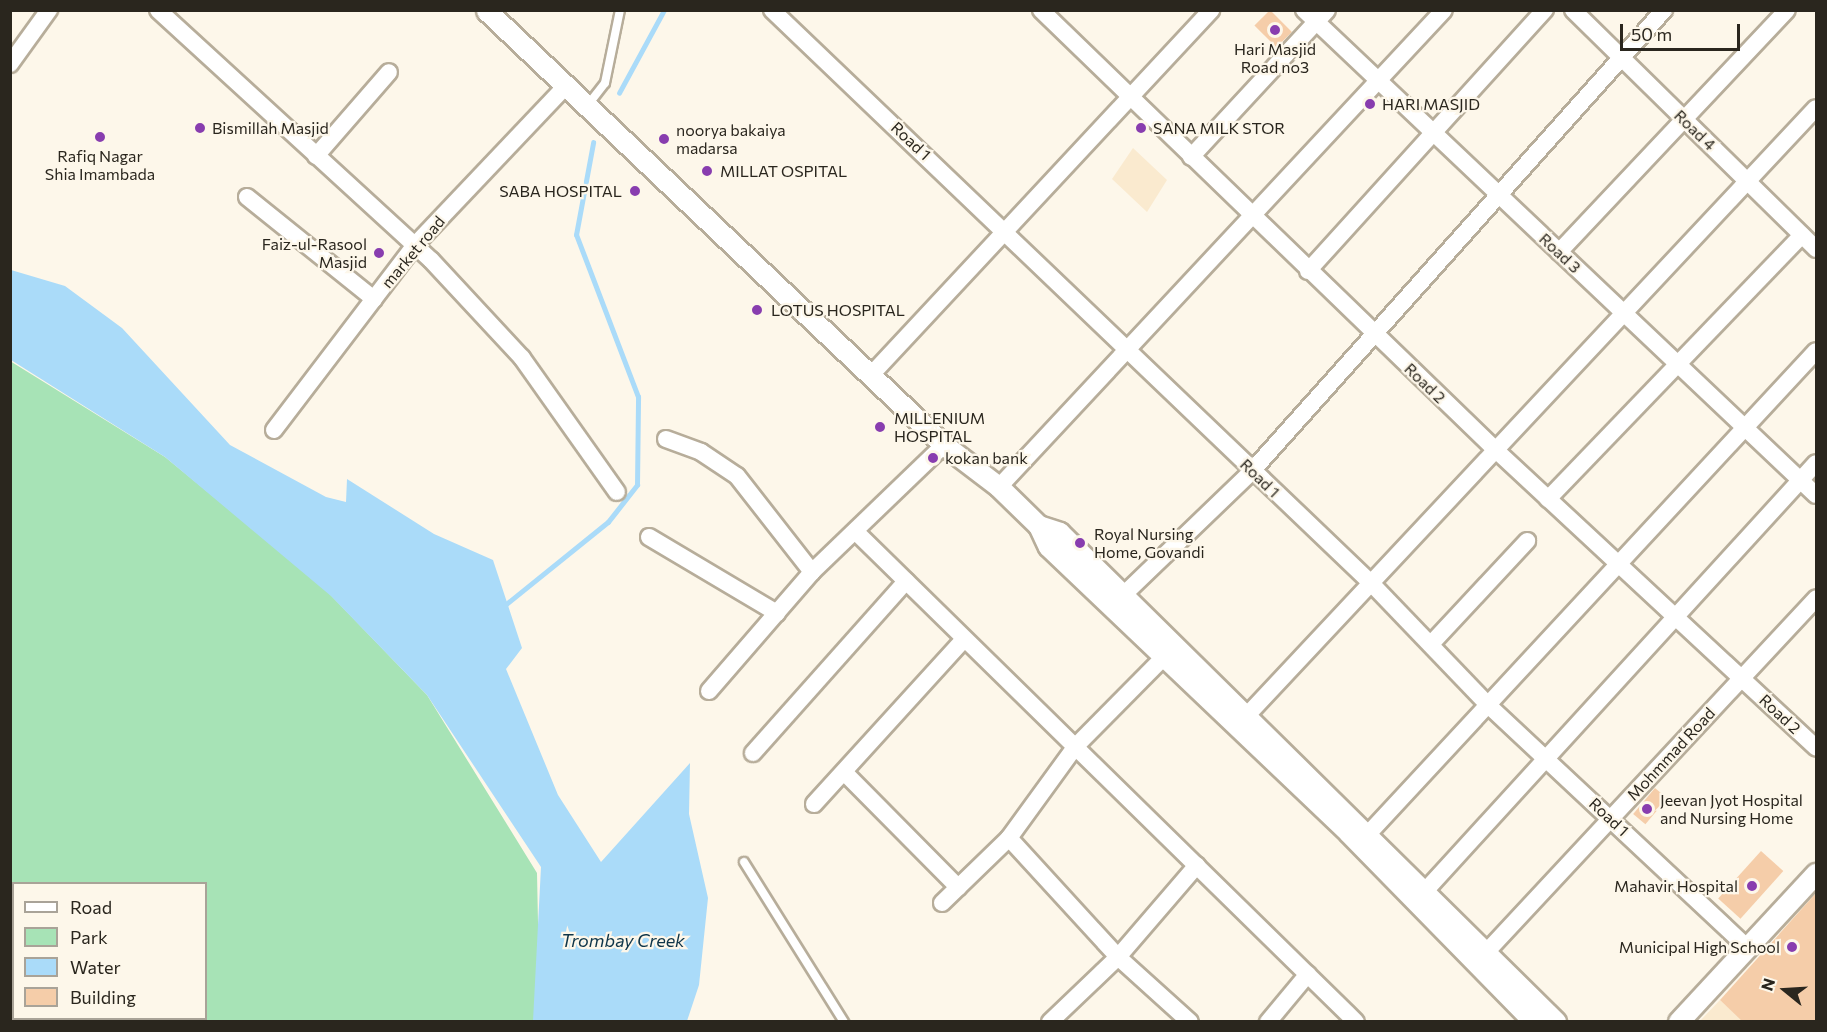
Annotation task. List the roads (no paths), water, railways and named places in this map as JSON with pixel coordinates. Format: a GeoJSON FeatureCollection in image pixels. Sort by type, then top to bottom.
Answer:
{"type":"FeatureCollection","features":[{"type":"Feature","properties":{"kind":"street"},"geometry":{"type":"LineString","coordinates":[[10,64],[49,10]]}},
{"type":"Feature","properties":{"kind":"street"},"geometry":{"type":"LineString","coordinates":[[158,10],[415,245],[522,358],[617,492]]}},
{"type":"Feature","properties":{"kind":"street","name":"Road 1"},"geometry":{"type":"LineString","coordinates":[[772,10],[1005,229],[1252,471],[1372,584],[1487,704],[1747,947]]}},
{"type":"Feature","properties":{"kind":"street","name":"Road 2"},"geometry":{"type":"LineString","coordinates":[[1041,10],[1253,218],[1499,453],[1816,747]]}},
{"type":"Feature","properties":{"kind":"street"},"geometry":{"type":"LineString","coordinates":[[871,375],[1212,10]]}},
{"type":"Feature","properties":{"kind":"street"},"geometry":{"type":"LineString","coordinates":[[999,487],[1129,352],[1377,79],[1444,10]]}},
{"type":"Feature","properties":{"kind":"street"},"geometry":{"type":"LineString","coordinates":[[1308,271],[1545,10]]}},
{"type":"Feature","properties":{"kind":"street","name":"Road 4"},"geometry":{"type":"LineString","coordinates":[[1572,10],[1816,249]]}},
{"type":"Feature","properties":{"kind":"street"},"geometry":{"type":"LineString","coordinates":[[1117,601],[1252,471],[1373,333],[1622,60],[1664,10]]}},
{"type":"Feature","properties":{"kind":"street"},"geometry":{"type":"LineString","coordinates":[[1559,252],[1787,10]]}},
{"type":"Feature","properties":{"kind":"street"},"geometry":{"type":"LineString","coordinates":[[487,11],[944,446],[999,487],[1038,526],[1060,533],[1117,601],[1482,958],[1556,1022]]}},
{"type":"Feature","properties":{"kind":"street"},"geometry":{"type":"LineString","coordinates":[[1191,157],[1316,14]]}},
{"type":"Feature","properties":{"kind":"street","name":"Road 3"},"geometry":{"type":"LineString","coordinates":[[1316,14],[1377,79],[1433,133],[1816,495]]}},
{"type":"Feature","properties":{"kind":"street"},"geometry":{"type":"LineString","coordinates":[[316,156],[389,72]]}},
{"type":"Feature","properties":{"kind":"street","name":"market road"},"geometry":{"type":"LineString","coordinates":[[274,430],[415,245],[565,87]]}},
{"type":"Feature","properties":{"kind":"street"},"geometry":{"type":"LineString","coordinates":[[1241,721],[1499,453],[1816,108]]}},
{"type":"Feature","properties":{"kind":"street"},"geometry":{"type":"LineString","coordinates":[[247,197],[374,299]]}},
{"type":"Feature","properties":{"kind":"street"},"geometry":{"type":"LineString","coordinates":[[1548,499],[1802,234]]}},
{"type":"Feature","properties":{"kind":"street"},"geometry":{"type":"LineString","coordinates":[[1369,833],[1816,351]]}},
{"type":"Feature","properties":{"kind":"street"},"geometry":{"type":"LineString","coordinates":[[666,439],[701,452],[737,476],[812,572]]}},
{"type":"Feature","properties":{"kind":"street"},"geometry":{"type":"LineString","coordinates":[[709,691],[812,572],[944,446]]}},
{"type":"Feature","properties":{"kind":"street"},"geometry":{"type":"LineString","coordinates":[[1426,890],[1802,481],[1816,463]]}},
{"type":"Feature","properties":{"kind":"street"},"geometry":{"type":"LineString","coordinates":[[855,531],[1356,1022]]}},
{"type":"Feature","properties":{"kind":"street"},"geometry":{"type":"LineString","coordinates":[[650,537],[777,612]]}},
{"type":"Feature","properties":{"kind":"street"},"geometry":{"type":"LineString","coordinates":[[1431,644],[1527,541]]}},
{"type":"Feature","properties":{"kind":"street"},"geometry":{"type":"LineString","coordinates":[[753,753],[906,581]]}},
{"type":"Feature","properties":{"kind":"street","name":"Mohmmad Road"},"geometry":{"type":"LineString","coordinates":[[1482,958],[1816,598]]}},
{"type":"Feature","properties":{"kind":"street"},"geometry":{"type":"LineString","coordinates":[[814,804],[845,773],[964,639]]}},
{"type":"Feature","properties":{"kind":"street"},"geometry":{"type":"LineString","coordinates":[[942,903],[1009,838],[1075,747],[1170,652]]}},
{"type":"Feature","properties":{"kind":"street"},"geometry":{"type":"LineString","coordinates":[[1241,721],[1369,833],[1426,890],[1534,1022]]}},
{"type":"Feature","properties":{"kind":"street"},"geometry":{"type":"LineString","coordinates":[[845,773],[958,887]]}},
{"type":"Feature","properties":{"kind":"street"},"geometry":{"type":"LineString","coordinates":[[1009,838],[1118,957],[1190,1022]]}},
{"type":"Feature","properties":{"kind":"street"},"geometry":{"type":"LineString","coordinates":[[1050,1022],[1118,957],[1197,865]]}},
{"type":"Feature","properties":{"kind":"street"},"geometry":{"type":"LineString","coordinates":[[1679,1022],[1816,874]]}},
{"type":"Feature","properties":{"kind":"street"},"geometry":{"type":"LineString","coordinates":[[1268,1022],[1308,974]]}},
{"type":"Feature","properties":{"kind":"lane"},"geometry":{"type":"LineString","coordinates":[[586,106],[605,83],[621,10]]}},
{"type":"Feature","properties":{"kind":"lane"},"geometry":{"type":"LineString","coordinates":[[744,862],[844,1022]]}},
{"type":"Feature","properties":{"kind":"water","name":"Trombay Creek"},"geometry":{"type":"Polygon","coordinates":[[[11,270],[65,286],[122,328],[230,445],[326,497],[346,502],[347,479],[434,534],[493,560],[522,648],[506,669],[558,795],[601,862],[690,763],[689,814],[708,898],[699,985],[687,1021],[533,1021],[541,867],[427,695],[331,596],[165,457],[11,360],[11,270]]]}},
{"type":"Feature","properties":{"kind":"waterway"},"geometry":{"type":"LineString","coordinates":[[619,93],[664,10]]}},
{"type":"Feature","properties":{"kind":"waterway"},"geometry":{"type":"LineString","coordinates":[[505,605],[608,522],[637,485],[638,397],[576,235],[593,143]]}},
{"type":"Feature","properties":{"kind":"place","name":"Hari Masjid Road no3"},"geometry":{"type":"Point","coordinates":[1275,30]}},
{"type":"Feature","properties":{"kind":"place","name":"HARI MASJID"},"geometry":{"type":"Point","coordinates":[1370,104]}},
{"type":"Feature","properties":{"kind":"place","name":"Bismillah Masjid"},"geometry":{"type":"Point","coordinates":[200,128]}},
{"type":"Feature","properties":{"kind":"place","name":"SANA MILK STOR"},"geometry":{"type":"Point","coordinates":[1141,128]}},
{"type":"Feature","properties":{"kind":"place","name":"Rafiq Nagar Shia Imambada"},"geometry":{"type":"Point","coordinates":[100,137]}},
{"type":"Feature","properties":{"kind":"place","name":"noorya bakaiya madarsa"},"geometry":{"type":"Point","coordinates":[664,139]}},
{"type":"Feature","properties":{"kind":"place","name":"MILLAT OSPITAL"},"geometry":{"type":"Point","coordinates":[707,171]}},
{"type":"Feature","properties":{"kind":"place","name":"SABA HOSPITAL"},"geometry":{"type":"Point","coordinates":[635,191]}},
{"type":"Feature","properties":{"kind":"place","name":"Faiz-ul-Rasool Masjid"},"geometry":{"type":"Point","coordinates":[379,253]}},
{"type":"Feature","properties":{"kind":"place","name":"LOTUS HOSPITAL"},"geometry":{"type":"Point","coordinates":[757,310]}},
{"type":"Feature","properties":{"kind":"place","name":"MILLENIUM HOSPITAL"},"geometry":{"type":"Point","coordinates":[880,427]}},
{"type":"Feature","properties":{"kind":"place","name":"kokan bank"},"geometry":{"type":"Point","coordinates":[933,458]}},
{"type":"Feature","properties":{"kind":"place","name":"Royal Nursing Home, Govandi"},"geometry":{"type":"Point","coordinates":[1080,543]}},
{"type":"Feature","properties":{"kind":"place","name":"Jeevan Jyot Hospital and Nursing Home"},"geometry":{"type":"Point","coordinates":[1647,809]}},
{"type":"Feature","properties":{"kind":"place","name":"Mahavir Hospital"},"geometry":{"type":"Point","coordinates":[1752,886]}},
{"type":"Feature","properties":{"kind":"place","name":"Municipal High School"},"geometry":{"type":"Point","coordinates":[1792,947]}}]}
